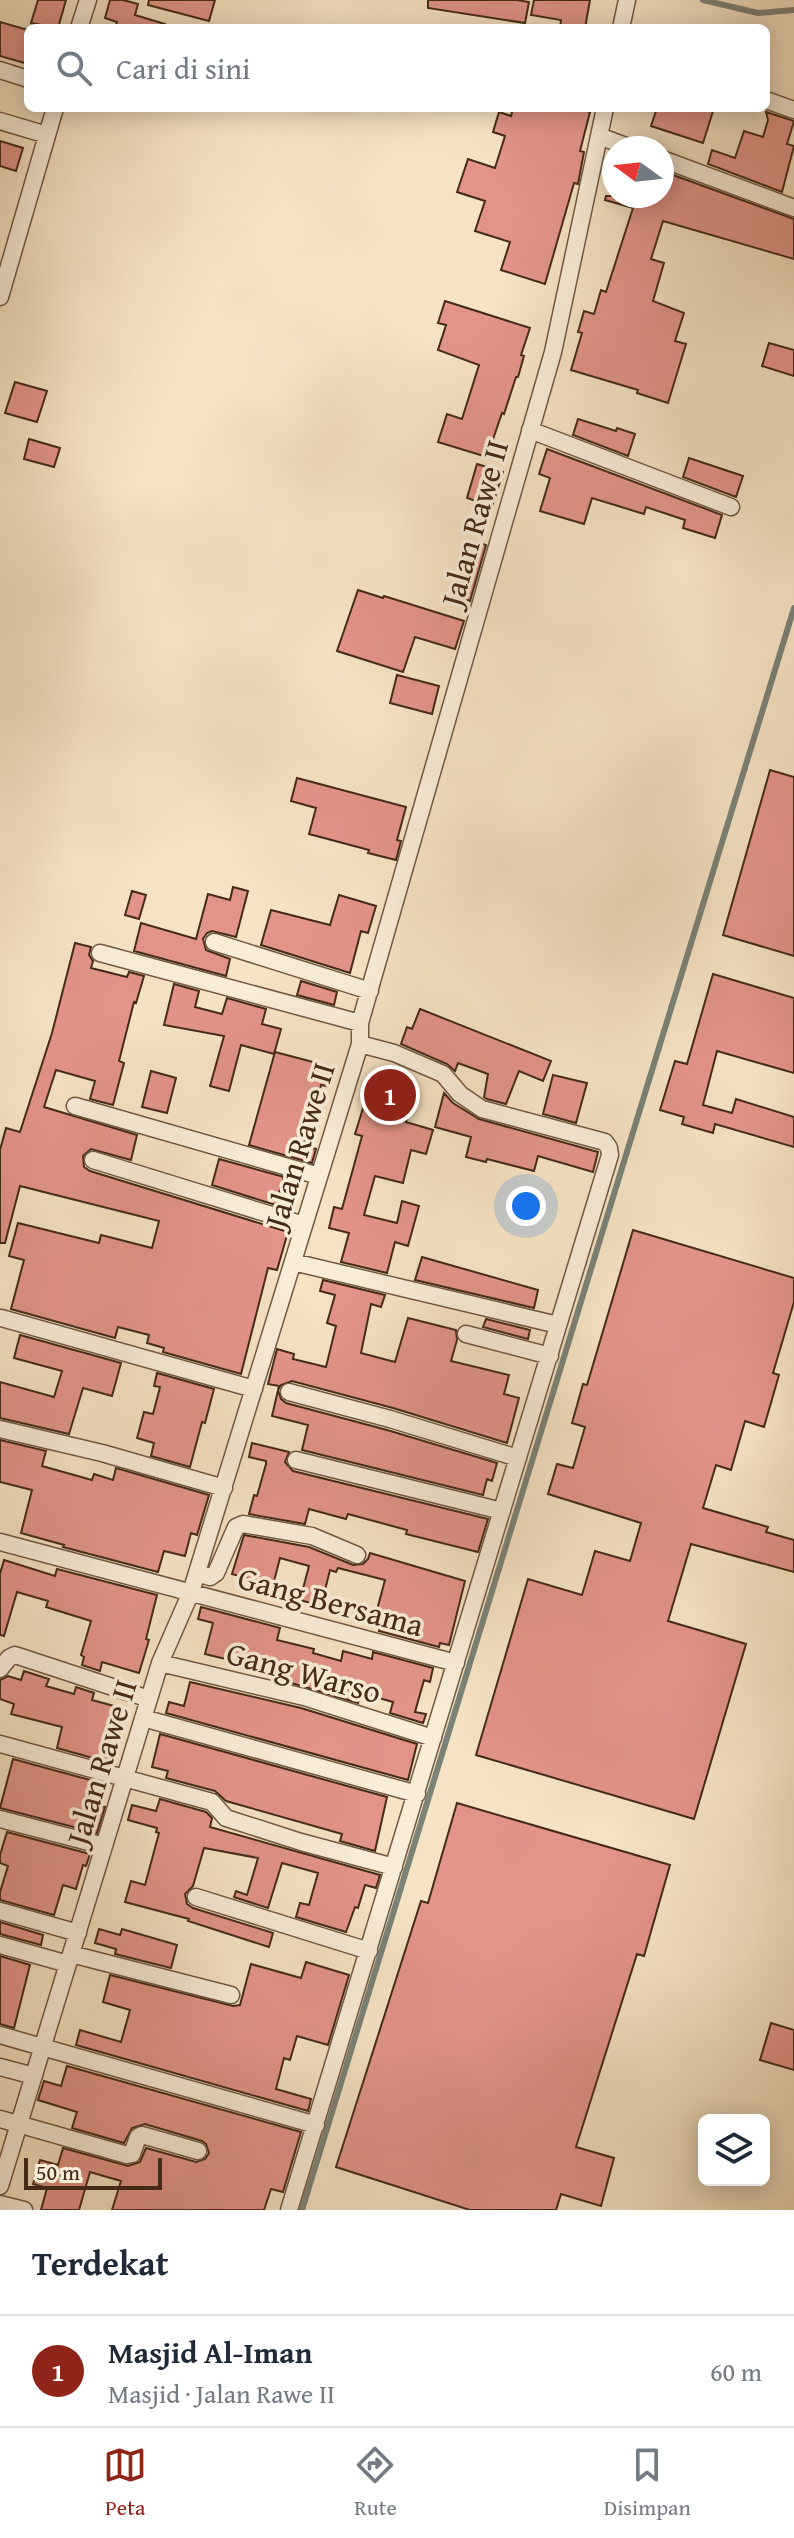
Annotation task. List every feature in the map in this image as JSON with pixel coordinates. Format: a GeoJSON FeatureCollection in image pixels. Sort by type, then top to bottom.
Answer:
{"type":"FeatureCollection","features":[{"type":"Feature","properties":{"kind":"street"},"geometry":{"type":"LineString","coordinates":[[80,24],[88,0]]}},
{"type":"Feature","properties":{"kind":"street"},"geometry":{"type":"LineString","coordinates":[[622,24],[627,0]]}},
{"type":"Feature","properties":{"kind":"street"},"geometry":{"type":"LineString","coordinates":[[0,70],[24,78]]}},
{"type":"Feature","properties":{"kind":"street"},"geometry":{"type":"LineString","coordinates":[[770,101],[794,110]]}},
{"type":"Feature","properties":{"kind":"street"},"geometry":{"type":"LineString","coordinates":[[0,297],[54,112]]}},
{"type":"Feature","properties":{"kind":"street","name":"Jalan Rawe II"},"geometry":{"type":"LineString","coordinates":[[0,2186],[160,1663],[191,1592],[360,1044],[360,1023],[553,352],[604,112]]}},
{"type":"Feature","properties":{"kind":"street"},"geometry":{"type":"LineString","coordinates":[[0,121],[47,135]]}},
{"type":"Feature","properties":{"kind":"street"},"geometry":{"type":"LineString","coordinates":[[674,163],[794,208]]}},
{"type":"Feature","properties":{"kind":"street"},"geometry":{"type":"LineString","coordinates":[[530,430],[731,507]]}},
{"type":"Feature","properties":{"kind":"street"},"geometry":{"type":"LineString","coordinates":[[214,942],[370,991]]}},
{"type":"Feature","properties":{"kind":"street"},"geometry":{"type":"LineString","coordinates":[[100,953],[360,1023]]}},
{"type":"Feature","properties":{"kind":"street"},"geometry":{"type":"LineString","coordinates":[[289,2210],[610,1155],[605,1142],[482,1109],[460,1094],[443,1074],[394,1053],[360,1044]]}},
{"type":"Feature","properties":{"kind":"street"},"geometry":{"type":"LineString","coordinates":[[75,1106],[319,1176]]}},
{"type":"Feature","properties":{"kind":"street"},"geometry":{"type":"LineString","coordinates":[[93,1160],[304,1225]]}},
{"type":"Feature","properties":{"kind":"street"},"geometry":{"type":"LineString","coordinates":[[293,1262],[558,1325]]}},
{"type":"Feature","properties":{"kind":"street"},"geometry":{"type":"LineString","coordinates":[[1,1318],[254,1389]]}},
{"type":"Feature","properties":{"kind":"street"},"geometry":{"type":"LineString","coordinates":[[466,1334],[550,1356]]}},
{"type":"Feature","properties":{"kind":"street"},"geometry":{"type":"LineString","coordinates":[[289,1392],[518,1458]]}},
{"type":"Feature","properties":{"kind":"street"},"geometry":{"type":"LineString","coordinates":[[0,1429],[102,1453],[224,1488]]}},
{"type":"Feature","properties":{"kind":"street"},"geometry":{"type":"LineString","coordinates":[[296,1460],[502,1511]]}},
{"type":"Feature","properties":{"kind":"street"},"geometry":{"type":"LineString","coordinates":[[197,1573],[210,1577],[216,1573],[236,1527],[243,1524],[312,1536],[357,1555]]}},
{"type":"Feature","properties":{"kind":"street","name":"Gang Bersama"},"geometry":{"type":"LineString","coordinates":[[0,1542],[456,1663]]}},
{"type":"Feature","properties":{"kind":"street"},"geometry":{"type":"LineString","coordinates":[[0,1669],[15,1655],[149,1699]]}},
{"type":"Feature","properties":{"kind":"street","name":"Gang Warso"},"geometry":{"type":"LineString","coordinates":[[160,1663],[304,1697],[433,1738]]}},
{"type":"Feature","properties":{"kind":"street"},"geometry":{"type":"LineString","coordinates":[[143,1718],[417,1794]]}},
{"type":"Feature","properties":{"kind":"street"},"geometry":{"type":"LineString","coordinates":[[0,1744],[212,1802],[226,1818],[394,1867]]}},
{"type":"Feature","properties":{"kind":"street"},"geometry":{"type":"LineString","coordinates":[[0,1819],[104,1846]]}},
{"type":"Feature","properties":{"kind":"street"},"geometry":{"type":"LineString","coordinates":[[196,1897],[369,1951]]}},
{"type":"Feature","properties":{"kind":"street"},"geometry":{"type":"LineString","coordinates":[[0,1911],[78,1933]]}},
{"type":"Feature","properties":{"kind":"street"},"geometry":{"type":"LineString","coordinates":[[0,1945],[231,1995]]}},
{"type":"Feature","properties":{"kind":"street"},"geometry":{"type":"LineString","coordinates":[[0,2035],[316,2125]]}},
{"type":"Feature","properties":{"kind":"street"},"geometry":{"type":"LineString","coordinates":[[0,2067],[34,2076]]}},
{"type":"Feature","properties":{"kind":"street"},"geometry":{"type":"LineString","coordinates":[[0,2119],[127,2155],[132,2154],[138,2137],[142,2135],[198,2151]]}},
{"type":"Feature","properties":{"kind":"street"},"geometry":{"type":"LineString","coordinates":[[0,2204],[24,2210]]}},
{"type":"Feature","properties":{"kind":"building"},"geometry":{"type":"Polygon","coordinates":[[[38,0],[66,0],[59,24],[31,23],[38,0]]]}},
{"type":"Feature","properties":{"kind":"building"},"geometry":{"type":"Polygon","coordinates":[[[110,0],[123,0],[138,4],[135,15],[165,24],[116,24],[105,18],[110,0]]]}},
{"type":"Feature","properties":{"kind":"building"},"geometry":{"type":"Polygon","coordinates":[[[149,0],[215,0],[209,21],[148,5],[149,0]]]}},
{"type":"Feature","properties":{"kind":"building"},"geometry":{"type":"Polygon","coordinates":[[[428,0],[529,2],[525,23],[428,8],[428,0]]]}},
{"type":"Feature","properties":{"kind":"building"},"geometry":{"type":"Polygon","coordinates":[[[534,0],[590,0],[586,24],[560,24],[561,20],[531,15],[534,0]]]}},
{"type":"Feature","properties":{"kind":"building"},"geometry":{"type":"Polygon","coordinates":[[[0,22],[24,29],[24,63],[0,56],[0,22]]]}},
{"type":"Feature","properties":{"kind":"building"},"geometry":{"type":"Polygon","coordinates":[[[499,112],[511,116],[512,112],[590,112],[580,151],[584,152],[578,184],[574,183],[545,284],[501,270],[510,242],[475,231],[485,201],[457,192],[468,159],[495,168],[505,136],[493,132],[499,112]]]}},
{"type":"Feature","properties":{"kind":"building"},"geometry":{"type":"Polygon","coordinates":[[[656,112],[713,112],[703,143],[651,126],[656,112]]]}},
{"type":"Feature","properties":{"kind":"building"},"geometry":{"type":"Polygon","coordinates":[[[766,112],[794,121],[787,144],[794,146],[782,192],[708,164],[712,150],[735,158],[744,131],[763,137],[768,120],[766,112]]]}},
{"type":"Feature","properties":{"kind":"building"},"geometry":{"type":"Polygon","coordinates":[[[0,141],[23,148],[16,171],[0,166],[0,141]]]}},
{"type":"Feature","properties":{"kind":"building"},"geometry":{"type":"Polygon","coordinates":[[[674,175],[794,219],[794,259],[663,221],[651,259],[664,263],[653,301],[684,313],[675,341],[686,344],[668,403],[637,393],[638,390],[571,370],[582,333],[578,332],[584,311],[594,314],[601,290],[606,292],[633,208],[674,208],[674,175]]]}},
{"type":"Feature","properties":{"kind":"building"},"geometry":{"type":"Polygon","coordinates":[[[445,301],[530,328],[518,377],[487,457],[438,442],[447,414],[462,419],[479,365],[438,350],[446,325],[438,323],[445,301]]]}},
{"type":"Feature","properties":{"kind":"building"},"geometry":{"type":"Polygon","coordinates":[[[769,343],[794,350],[794,376],[762,366],[769,343]]]}},
{"type":"Feature","properties":{"kind":"building"},"geometry":{"type":"Polygon","coordinates":[[[15,382],[47,391],[37,422],[5,413],[15,382]]]}},
{"type":"Feature","properties":{"kind":"building"},"geometry":{"type":"Polygon","coordinates":[[[578,419],[635,434],[628,456],[573,435],[578,419]]]}},
{"type":"Feature","properties":{"kind":"building"},"geometry":{"type":"Polygon","coordinates":[[[29,439],[60,448],[54,467],[24,459],[29,439]]]}},
{"type":"Feature","properties":{"kind":"building"},"geometry":{"type":"Polygon","coordinates":[[[547,449],[722,515],[715,538],[683,528],[685,520],[646,507],[644,514],[592,498],[584,524],[540,511],[550,478],[539,474],[547,449]]]}},
{"type":"Feature","properties":{"kind":"building"},"geometry":{"type":"Polygon","coordinates":[[[689,458],[743,476],[736,497],[683,477],[689,458]]]}},
{"type":"Feature","properties":{"kind":"building"},"geometry":{"type":"Polygon","coordinates":[[[477,464],[503,472],[492,507],[467,498],[477,464]]]}},
{"type":"Feature","properties":{"kind":"building"},"geometry":{"type":"Polygon","coordinates":[[[478,542],[486,545],[470,601],[461,598],[478,542]]]}},
{"type":"Feature","properties":{"kind":"building"},"geometry":{"type":"Polygon","coordinates":[[[358,590],[464,621],[455,649],[415,637],[403,672],[337,651],[358,590]]]}},
{"type":"Feature","properties":{"kind":"building"},"geometry":{"type":"Polygon","coordinates":[[[397,675],[439,686],[432,714],[390,703],[397,675]]]}},
{"type":"Feature","properties":{"kind":"building"},"geometry":{"type":"Polygon","coordinates":[[[770,770],[794,777],[794,956],[723,935],[770,770]]]}},
{"type":"Feature","properties":{"kind":"building"},"geometry":{"type":"Polygon","coordinates":[[[297,778],[406,807],[397,840],[401,841],[396,860],[309,834],[316,808],[291,801],[297,778]]]}},
{"type":"Feature","properties":{"kind":"building"},"geometry":{"type":"Polygon","coordinates":[[[233,887],[248,891],[236,937],[212,931],[203,939],[206,950],[230,959],[226,976],[134,951],[141,923],[196,939],[208,894],[230,900],[233,887]]]}},
{"type":"Feature","properties":{"kind":"building"},"geometry":{"type":"Polygon","coordinates":[[[132,891],[146,895],[139,919],[125,915],[132,891]]]}},
{"type":"Feature","properties":{"kind":"building"},"geometry":{"type":"Polygon","coordinates":[[[339,895],[376,906],[368,933],[361,931],[350,973],[261,945],[271,910],[330,925],[339,895]]]}},
{"type":"Feature","properties":{"kind":"building"},"geometry":{"type":"Polygon","coordinates":[[[75,943],[91,947],[91,968],[127,977],[129,972],[144,976],[119,1061],[124,1063],[113,1105],[90,1099],[95,1081],[56,1070],[44,1107],[137,1135],[131,1160],[91,1149],[83,1156],[84,1167],[288,1232],[277,1270],[268,1268],[241,1374],[163,1352],[164,1348],[147,1343],[149,1335],[118,1327],[115,1338],[11,1309],[24,1260],[9,1256],[18,1223],[99,1243],[101,1235],[152,1248],[159,1221],[20,1186],[5,1243],[0,1243],[0,1150],[6,1128],[20,1132],[52,1033],[75,943]]]}},
{"type":"Feature","properties":{"kind":"building"},"geometry":{"type":"Polygon","coordinates":[[[713,974],[794,998],[794,1073],[717,1051],[703,1105],[732,1113],[736,1099],[794,1117],[794,1147],[715,1124],[713,1133],[682,1124],[684,1117],[660,1110],[675,1061],[687,1064],[713,974]]]}},
{"type":"Feature","properties":{"kind":"building"},"geometry":{"type":"Polygon","coordinates":[[[301,981],[337,992],[334,1005],[297,995],[301,981]]]}},
{"type":"Feature","properties":{"kind":"building"},"geometry":{"type":"Polygon","coordinates":[[[174,984],[199,991],[195,1007],[222,1014],[227,998],[266,1009],[262,1024],[281,1029],[274,1054],[241,1045],[229,1091],[210,1086],[224,1036],[164,1025],[174,984]]]}},
{"type":"Feature","properties":{"kind":"building"},"geometry":{"type":"Polygon","coordinates":[[[420,1009],[551,1061],[543,1081],[519,1071],[506,1104],[487,1099],[484,1097],[488,1074],[458,1063],[455,1071],[447,1064],[401,1044],[407,1027],[412,1029],[420,1009]]]}},
{"type":"Feature","properties":{"kind":"building"},"geometry":{"type":"Polygon","coordinates":[[[275,1052],[332,1067],[327,1086],[321,1085],[304,1145],[316,1149],[312,1163],[249,1145],[275,1052]]]}},
{"type":"Feature","properties":{"kind":"building"},"geometry":{"type":"Polygon","coordinates":[[[151,1071],[176,1078],[167,1113],[142,1107],[151,1071]]]}},
{"type":"Feature","properties":{"kind":"building"},"geometry":{"type":"Polygon","coordinates":[[[374,1073],[416,1084],[406,1122],[433,1130],[426,1154],[411,1150],[403,1183],[375,1176],[364,1215],[397,1223],[402,1201],[419,1206],[408,1246],[395,1242],[387,1273],[341,1262],[349,1233],[329,1228],[334,1207],[342,1209],[362,1136],[355,1134],[374,1073]]]}},
{"type":"Feature","properties":{"kind":"building"},"geometry":{"type":"Polygon","coordinates":[[[553,1075],[587,1083],[576,1123],[543,1114],[553,1075]]]}},
{"type":"Feature","properties":{"kind":"building"},"geometry":{"type":"Polygon","coordinates":[[[444,1093],[453,1103],[479,1119],[598,1152],[593,1172],[538,1156],[534,1171],[466,1157],[471,1137],[435,1127],[444,1093]]]}},
{"type":"Feature","properties":{"kind":"building"},"geometry":{"type":"Polygon","coordinates":[[[219,1159],[284,1177],[279,1193],[286,1195],[282,1207],[212,1185],[219,1159]]]}},
{"type":"Feature","properties":{"kind":"building"},"geometry":{"type":"Polygon","coordinates":[[[633,1230],[794,1278],[794,1302],[773,1373],[779,1375],[764,1427],[745,1421],[731,1470],[716,1465],[703,1508],[768,1527],[766,1532],[794,1540],[794,1572],[691,1544],[668,1621],[746,1644],[694,1819],[476,1755],[528,1579],[582,1595],[595,1551],[630,1561],[641,1523],[548,1494],[557,1464],[573,1468],[585,1427],[572,1423],[583,1384],[587,1385],[633,1230]]]}},
{"type":"Feature","properties":{"kind":"building"},"geometry":{"type":"Polygon","coordinates":[[[422,1257],[538,1290],[534,1308],[415,1280],[422,1257]]]}},
{"type":"Feature","properties":{"kind":"building"},"geometry":{"type":"Polygon","coordinates":[[[323,1280],[385,1295],[381,1307],[371,1304],[361,1353],[395,1362],[408,1318],[456,1330],[457,1340],[451,1361],[509,1375],[504,1394],[519,1398],[507,1443],[292,1381],[281,1385],[278,1390],[279,1386],[268,1384],[277,1349],[294,1354],[293,1359],[326,1367],[336,1326],[327,1323],[335,1295],[320,1291],[323,1280]]]}},
{"type":"Feature","properties":{"kind":"building"},"geometry":{"type":"Polygon","coordinates":[[[486,1319],[530,1330],[528,1339],[483,1327],[486,1319]]]}},
{"type":"Feature","properties":{"kind":"building"},"geometry":{"type":"Polygon","coordinates":[[[20,1335],[121,1363],[112,1396],[83,1388],[69,1434],[0,1418],[0,1382],[54,1397],[62,1371],[14,1358],[20,1335]]]}},
{"type":"Feature","properties":{"kind":"building"},"geometry":{"type":"Polygon","coordinates":[[[157,1373],[214,1389],[190,1467],[151,1456],[154,1443],[137,1438],[144,1412],[153,1414],[160,1387],[154,1386],[157,1373]]]}},
{"type":"Feature","properties":{"kind":"building"},"geometry":{"type":"Polygon","coordinates":[[[278,1390],[286,1403],[497,1463],[492,1481],[487,1479],[483,1495],[302,1450],[308,1425],[272,1416],[278,1390]]]}},
{"type":"Feature","properties":{"kind":"building"},"geometry":{"type":"Polygon","coordinates":[[[0,1440],[46,1451],[42,1466],[92,1480],[94,1474],[113,1480],[116,1468],[209,1495],[197,1535],[191,1533],[185,1556],[164,1551],[158,1572],[21,1533],[32,1490],[0,1482],[0,1440]]]}},
{"type":"Feature","properties":{"kind":"building"},"geometry":{"type":"Polygon","coordinates":[[[252,1443],[289,1452],[285,1462],[293,1471],[488,1519],[478,1552],[406,1534],[407,1530],[348,1514],[346,1519],[309,1509],[305,1524],[249,1514],[266,1464],[266,1461],[249,1457],[252,1443]]]}},
{"type":"Feature","properties":{"kind":"building"},"geometry":{"type":"Polygon","coordinates":[[[244,1535],[309,1547],[353,1565],[363,1564],[370,1553],[465,1581],[449,1645],[440,1643],[439,1647],[379,1631],[381,1623],[374,1621],[385,1580],[338,1568],[336,1572],[330,1570],[321,1606],[300,1600],[309,1566],[280,1558],[273,1585],[232,1574],[244,1535]]]}},
{"type":"Feature","properties":{"kind":"building"},"geometry":{"type":"Polygon","coordinates":[[[4,1560],[55,1576],[57,1569],[157,1595],[139,1673],[102,1662],[100,1671],[82,1665],[84,1657],[81,1655],[91,1621],[46,1607],[48,1601],[17,1592],[4,1636],[0,1635],[0,1574],[4,1560]]]}},
{"type":"Feature","properties":{"kind":"building"},"geometry":{"type":"Polygon","coordinates":[[[201,1607],[280,1628],[277,1640],[314,1649],[313,1653],[341,1661],[343,1651],[372,1659],[373,1652],[433,1668],[430,1682],[424,1680],[415,1712],[426,1714],[423,1723],[390,1713],[393,1702],[361,1693],[358,1703],[288,1682],[290,1673],[283,1671],[284,1667],[240,1655],[238,1662],[205,1654],[213,1623],[198,1619],[201,1607]]]}},
{"type":"Feature","properties":{"kind":"building"},"geometry":{"type":"Polygon","coordinates":[[[24,1671],[49,1679],[46,1686],[74,1694],[76,1687],[94,1693],[92,1700],[114,1706],[110,1721],[120,1723],[107,1762],[57,1748],[62,1727],[11,1714],[14,1704],[0,1699],[0,1680],[8,1676],[21,1680],[24,1671]]]}},
{"type":"Feature","properties":{"kind":"building"},"geometry":{"type":"Polygon","coordinates":[[[190,1682],[301,1708],[417,1744],[408,1780],[166,1713],[169,1702],[184,1706],[190,1682]]]}},
{"type":"Feature","properties":{"kind":"building"},"geometry":{"type":"Polygon","coordinates":[[[160,1734],[387,1797],[375,1851],[340,1841],[342,1834],[226,1801],[215,1791],[166,1778],[168,1771],[152,1767],[160,1734]]]}},
{"type":"Feature","properties":{"kind":"building"},"geometry":{"type":"Polygon","coordinates":[[[13,1759],[101,1783],[96,1804],[105,1807],[97,1833],[0,1808],[13,1759]]]}},
{"type":"Feature","properties":{"kind":"building"},"geometry":{"type":"Polygon","coordinates":[[[160,1799],[206,1812],[212,1818],[210,1827],[380,1875],[376,1888],[365,1885],[346,1932],[296,1917],[300,1903],[309,1905],[318,1873],[282,1863],[268,1908],[234,1897],[236,1891],[247,1895],[258,1858],[204,1848],[193,1886],[185,1894],[187,1904],[273,1933],[269,1947],[189,1919],[125,1902],[131,1881],[145,1885],[159,1833],[156,1832],[157,1828],[128,1820],[132,1805],[156,1811],[160,1799]]]}},
{"type":"Feature","properties":{"kind":"building"},"geometry":{"type":"Polygon","coordinates":[[[457,1803],[670,1865],[644,1956],[637,1954],[576,2147],[614,2158],[601,2206],[561,2194],[556,2210],[470,2210],[336,2167],[421,1901],[428,1903],[457,1803]]]}},
{"type":"Feature","properties":{"kind":"building"},"geometry":{"type":"Polygon","coordinates":[[[7,1832],[90,1854],[86,1866],[83,1865],[76,1889],[63,1885],[54,1915],[0,1900],[8,1866],[0,1863],[0,1855],[7,1832]]]}},
{"type":"Feature","properties":{"kind":"building"},"geometry":{"type":"Polygon","coordinates":[[[0,1922],[43,1935],[41,1945],[0,1934],[0,1922]]]}},
{"type":"Feature","properties":{"kind":"building"},"geometry":{"type":"Polygon","coordinates":[[[99,1929],[120,1935],[122,1929],[177,1945],[171,1968],[115,1954],[116,1949],[95,1943],[99,1929]]]}},
{"type":"Feature","properties":{"kind":"building"},"geometry":{"type":"Polygon","coordinates":[[[0,1956],[30,1965],[14,2028],[0,2024],[0,1956]]]}},
{"type":"Feature","properties":{"kind":"building"},"geometry":{"type":"Polygon","coordinates":[[[306,1962],[349,1975],[328,2045],[297,2036],[290,2060],[284,2058],[276,2089],[311,2099],[308,2111],[76,2045],[80,2030],[121,2042],[130,2010],[103,2002],[110,1975],[233,2006],[240,2005],[251,1964],[301,1978],[306,1962]]]}},
{"type":"Feature","properties":{"kind":"building"},"geometry":{"type":"Polygon","coordinates":[[[771,2023],[794,2030],[794,2070],[760,2060],[771,2023]]]}},
{"type":"Feature","properties":{"kind":"building"},"geometry":{"type":"Polygon","coordinates":[[[67,2066],[301,2132],[283,2192],[271,2189],[264,2210],[112,2210],[121,2181],[90,2172],[79,2210],[41,2210],[47,2188],[33,2184],[40,2160],[58,2165],[63,2148],[128,2166],[140,2162],[146,2148],[196,2162],[205,2159],[209,2153],[202,2141],[145,2124],[132,2128],[124,2143],[72,2128],[77,2112],[38,2100],[44,2081],[61,2086],[67,2066]]]}},
{"type":"Feature","properties":{"kind":"waterway"},"geometry":{"type":"LineString","coordinates":[[703,0],[758,13],[794,10]]}},
{"type":"Feature","properties":{"kind":"waterway"},"geometry":{"type":"LineString","coordinates":[[302,2210],[794,608]]}},
{"type":"Feature","properties":{"kind":"place","name":"Masjid Al-Iman"},"geometry":{"type":"Point","coordinates":[390,1095]}}]}
